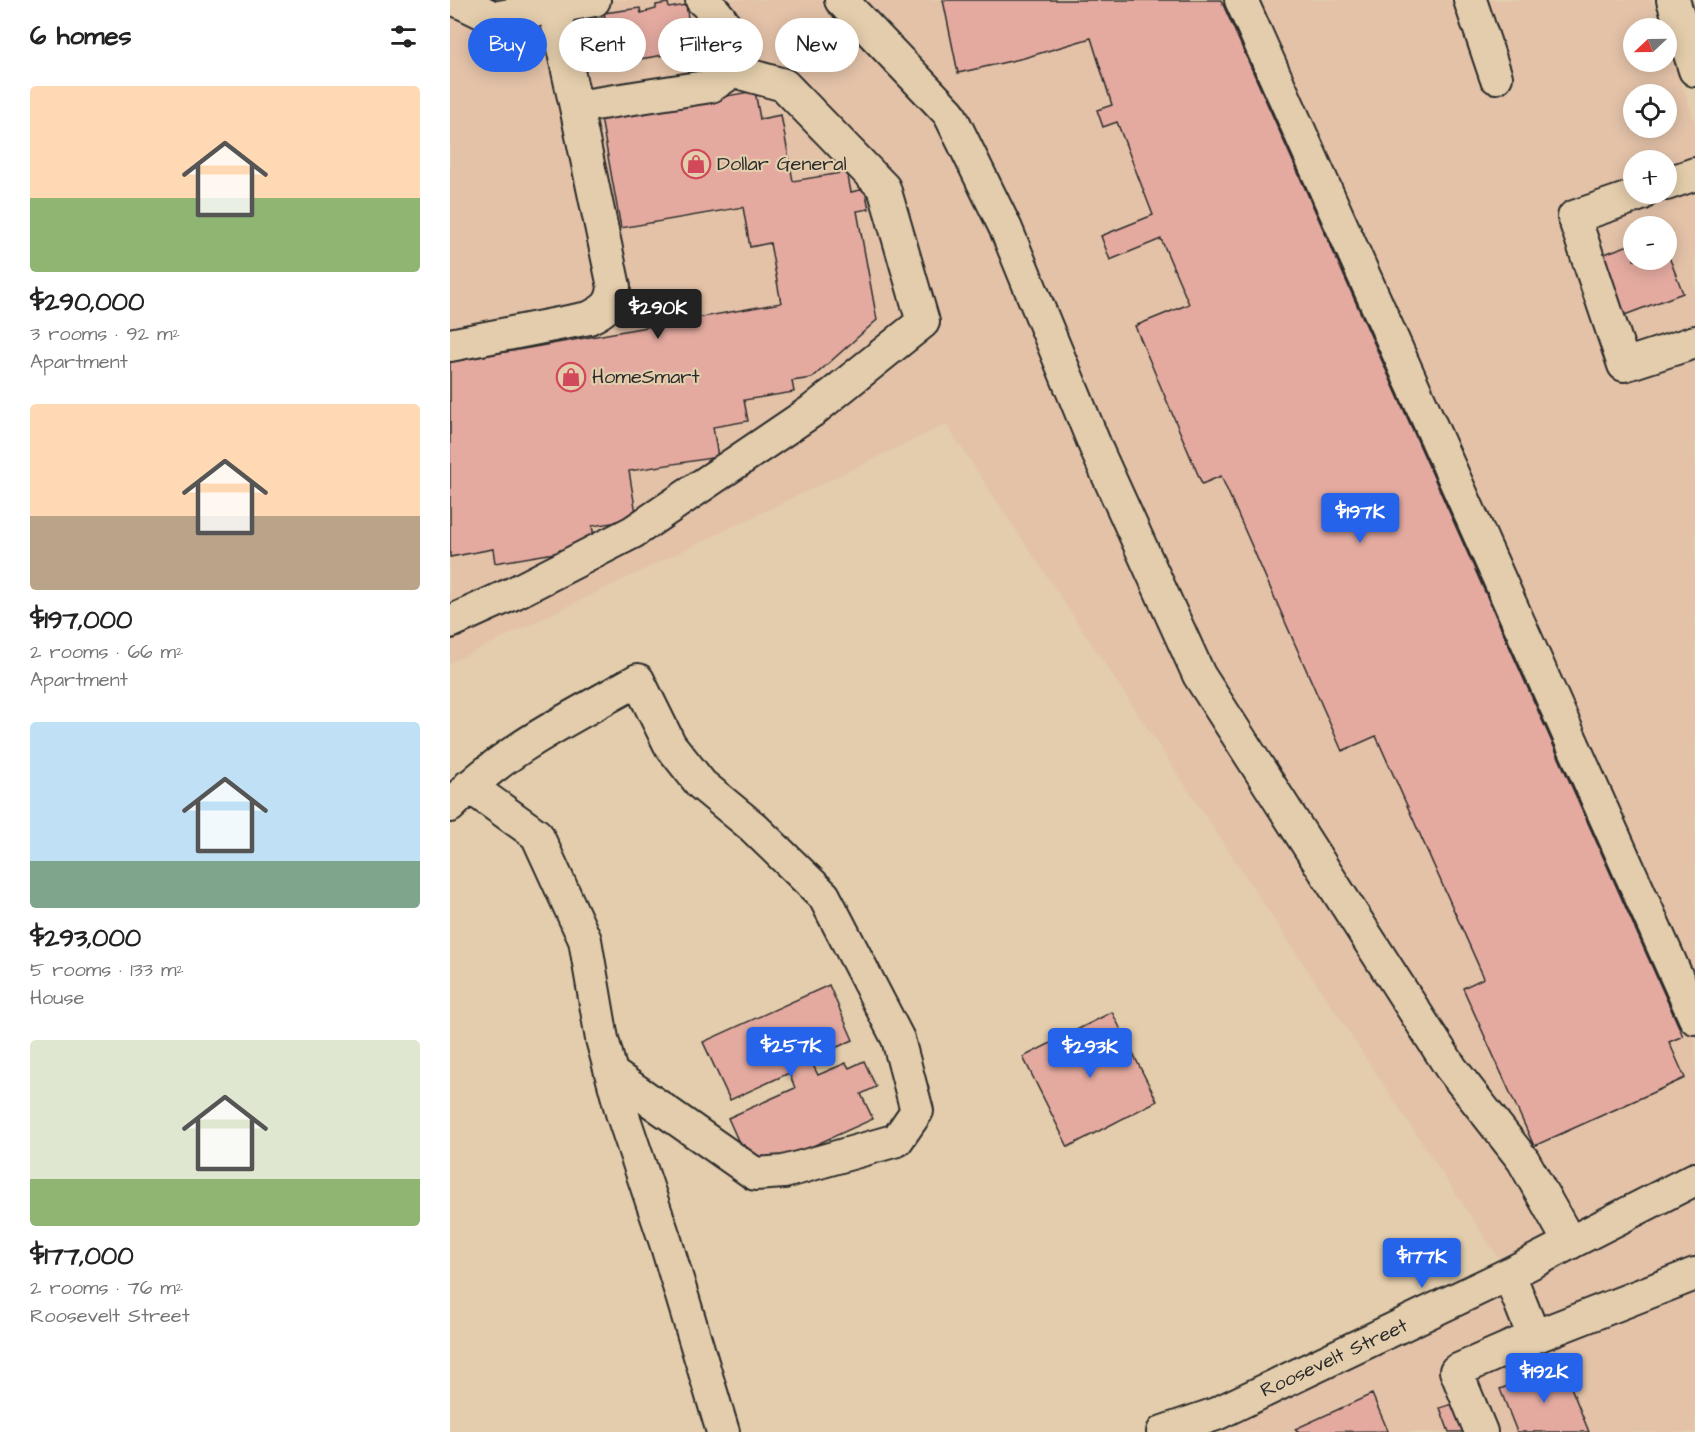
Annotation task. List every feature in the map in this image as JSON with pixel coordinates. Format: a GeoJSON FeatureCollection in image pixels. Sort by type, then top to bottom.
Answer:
{"type":"FeatureCollection","features":[{"type":"Feature","properties":{"kind":"street"},"geometry":{"type":"LineString","coordinates":[[458,0],[494,18],[594,0]]}},
{"type":"Feature","properties":{"kind":"street"},"geometry":{"type":"LineString","coordinates":[[702,0],[721,18]]}},
{"type":"Feature","properties":{"kind":"street"},"geometry":{"type":"LineString","coordinates":[[841,0],[949,113],[1006,229],[1098,453],[1199,675],[1451,1068],[1523,1160],[1570,1243]]}},
{"type":"Feature","properties":{"kind":"street"},"geometry":{"type":"LineString","coordinates":[[1241,0],[1695,1018]]}},
{"type":"Feature","properties":{"kind":"street"},"geometry":{"type":"LineString","coordinates":[[1470,0],[1496,77]]}},
{"type":"Feature","properties":{"kind":"street"},"geometry":{"type":"LineString","coordinates":[[1672,0],[1695,70]]}},
{"type":"Feature","properties":{"kind":"street"},"geometry":{"type":"LineString","coordinates":[[450,345],[589,318],[606,310],[613,301],[614,287],[554,7]]}},
{"type":"Feature","properties":{"kind":"street"},"geometry":{"type":"LineString","coordinates":[[576,107],[711,86],[732,72]]}},
{"type":"Feature","properties":{"kind":"street"},"geometry":{"type":"LineString","coordinates":[[450,622],[514,593],[633,532],[812,411],[923,322],[884,188],[784,85],[737,72]]}},
{"type":"Feature","properties":{"kind":"street"},"geometry":{"type":"LineString","coordinates":[[1677,180],[1695,174]]}},
{"type":"Feature","properties":{"kind":"street"},"geometry":{"type":"LineString","coordinates":[[1623,200],[1574,217],[1624,365],[1695,342]]}},
{"type":"Feature","properties":{"kind":"street"},"geometry":{"type":"LineString","coordinates":[[611,1073],[755,1174],[784,1172],[897,1140],[917,1111],[898,1039],[824,896],[753,827],[701,784],[670,745],[638,680],[527,742],[459,796],[537,835],[585,940],[602,1039],[611,1073],[723,1432]]}},
{"type":"Feature","properties":{"kind":"street","name":"Roosevelt Street"},"geometry":{"type":"LineString","coordinates":[[1163,1432],[1220,1423],[1695,1179]]}},
{"type":"Feature","properties":{"kind":"street"},"geometry":{"type":"LineString","coordinates":[[1509,1274],[1534,1336]]}},
{"type":"Feature","properties":{"kind":"street"},"geometry":{"type":"LineString","coordinates":[[1481,1432],[1456,1371],[1534,1336],[1695,1274]]}},
{"type":"Feature","properties":{"kind":"shaded area"},"geometry":{"type":"Polygon","coordinates":[[[450,0],[1652,0],[1658,18],[1623,18],[1623,72],[1677,70],[1695,123],[1695,1432],[1224,1432],[1216,1414],[1509,1274],[946,424],[450,663],[450,0]]]}},
{"type":"Feature","properties":{"kind":"building"},"geometry":{"type":"Polygon","coordinates":[[[943,0],[1221,0],[1683,1036],[1669,1042],[1685,1078],[1534,1146],[1463,988],[1484,978],[1376,736],[1342,751],[1221,476],[1202,484],[1135,326],[1189,304],[1161,239],[1110,260],[1101,236],[1153,215],[1117,122],[1103,127],[1097,110],[1112,105],[1091,38],[1024,58],[958,73],[943,0]]]}},
{"type":"Feature","properties":{"kind":"building"},"geometry":{"type":"Polygon","coordinates":[[[668,3],[669,8],[686,5],[688,18],[658,18],[658,56],[646,58],[646,18],[605,18],[604,13],[640,8],[641,13],[656,9],[656,5],[668,3]]]}},
{"type":"Feature","properties":{"kind":"building"},"geometry":{"type":"Polygon","coordinates":[[[755,91],[760,119],[781,115],[793,181],[847,172],[851,192],[865,189],[869,209],[857,211],[877,320],[812,378],[792,381],[794,392],[744,400],[748,421],[713,427],[718,457],[629,471],[637,519],[592,526],[596,546],[495,563],[493,549],[450,557],[450,362],[781,303],[770,243],[750,247],[743,207],[621,228],[601,118],[755,91]]]}},
{"type":"Feature","properties":{"kind":"building"},"geometry":{"type":"Polygon","coordinates":[[[1623,247],[1623,270],[1674,270],[1683,293],[1622,316],[1599,256],[1623,247]]]}},
{"type":"Feature","properties":{"kind":"building"},"geometry":{"type":"Polygon","coordinates":[[[829,985],[853,1040],[810,1059],[818,1075],[846,1063],[849,1068],[864,1061],[876,1087],[861,1094],[873,1119],[766,1167],[749,1165],[728,1118],[795,1088],[789,1073],[730,1100],[703,1042],[829,985]]]}},
{"type":"Feature","properties":{"kind":"building"},"geometry":{"type":"Polygon","coordinates":[[[1112,1012],[1157,1101],[1068,1147],[1023,1057],[1112,1012]]]}},
{"type":"Feature","properties":{"kind":"building"},"geometry":{"type":"Polygon","coordinates":[[[1562,1365],[1589,1432],[1517,1432],[1500,1389],[1562,1365]]]}},
{"type":"Feature","properties":{"kind":"building"},"geometry":{"type":"Polygon","coordinates":[[[1372,1394],[1388,1431],[1297,1432],[1295,1429],[1372,1394]]]}},
{"type":"Feature","properties":{"kind":"building"},"geometry":{"type":"Polygon","coordinates":[[[1462,1401],[1469,1432],[1449,1432],[1440,1408],[1462,1401]]]}},
{"type":"Feature","properties":{"kind":"place","name":"Dollar General"},"geometry":{"type":"Point","coordinates":[696,164]}},
{"type":"Feature","properties":{"kind":"place","name":"HomeSmart"},"geometry":{"type":"Point","coordinates":[571,377]}}]}
